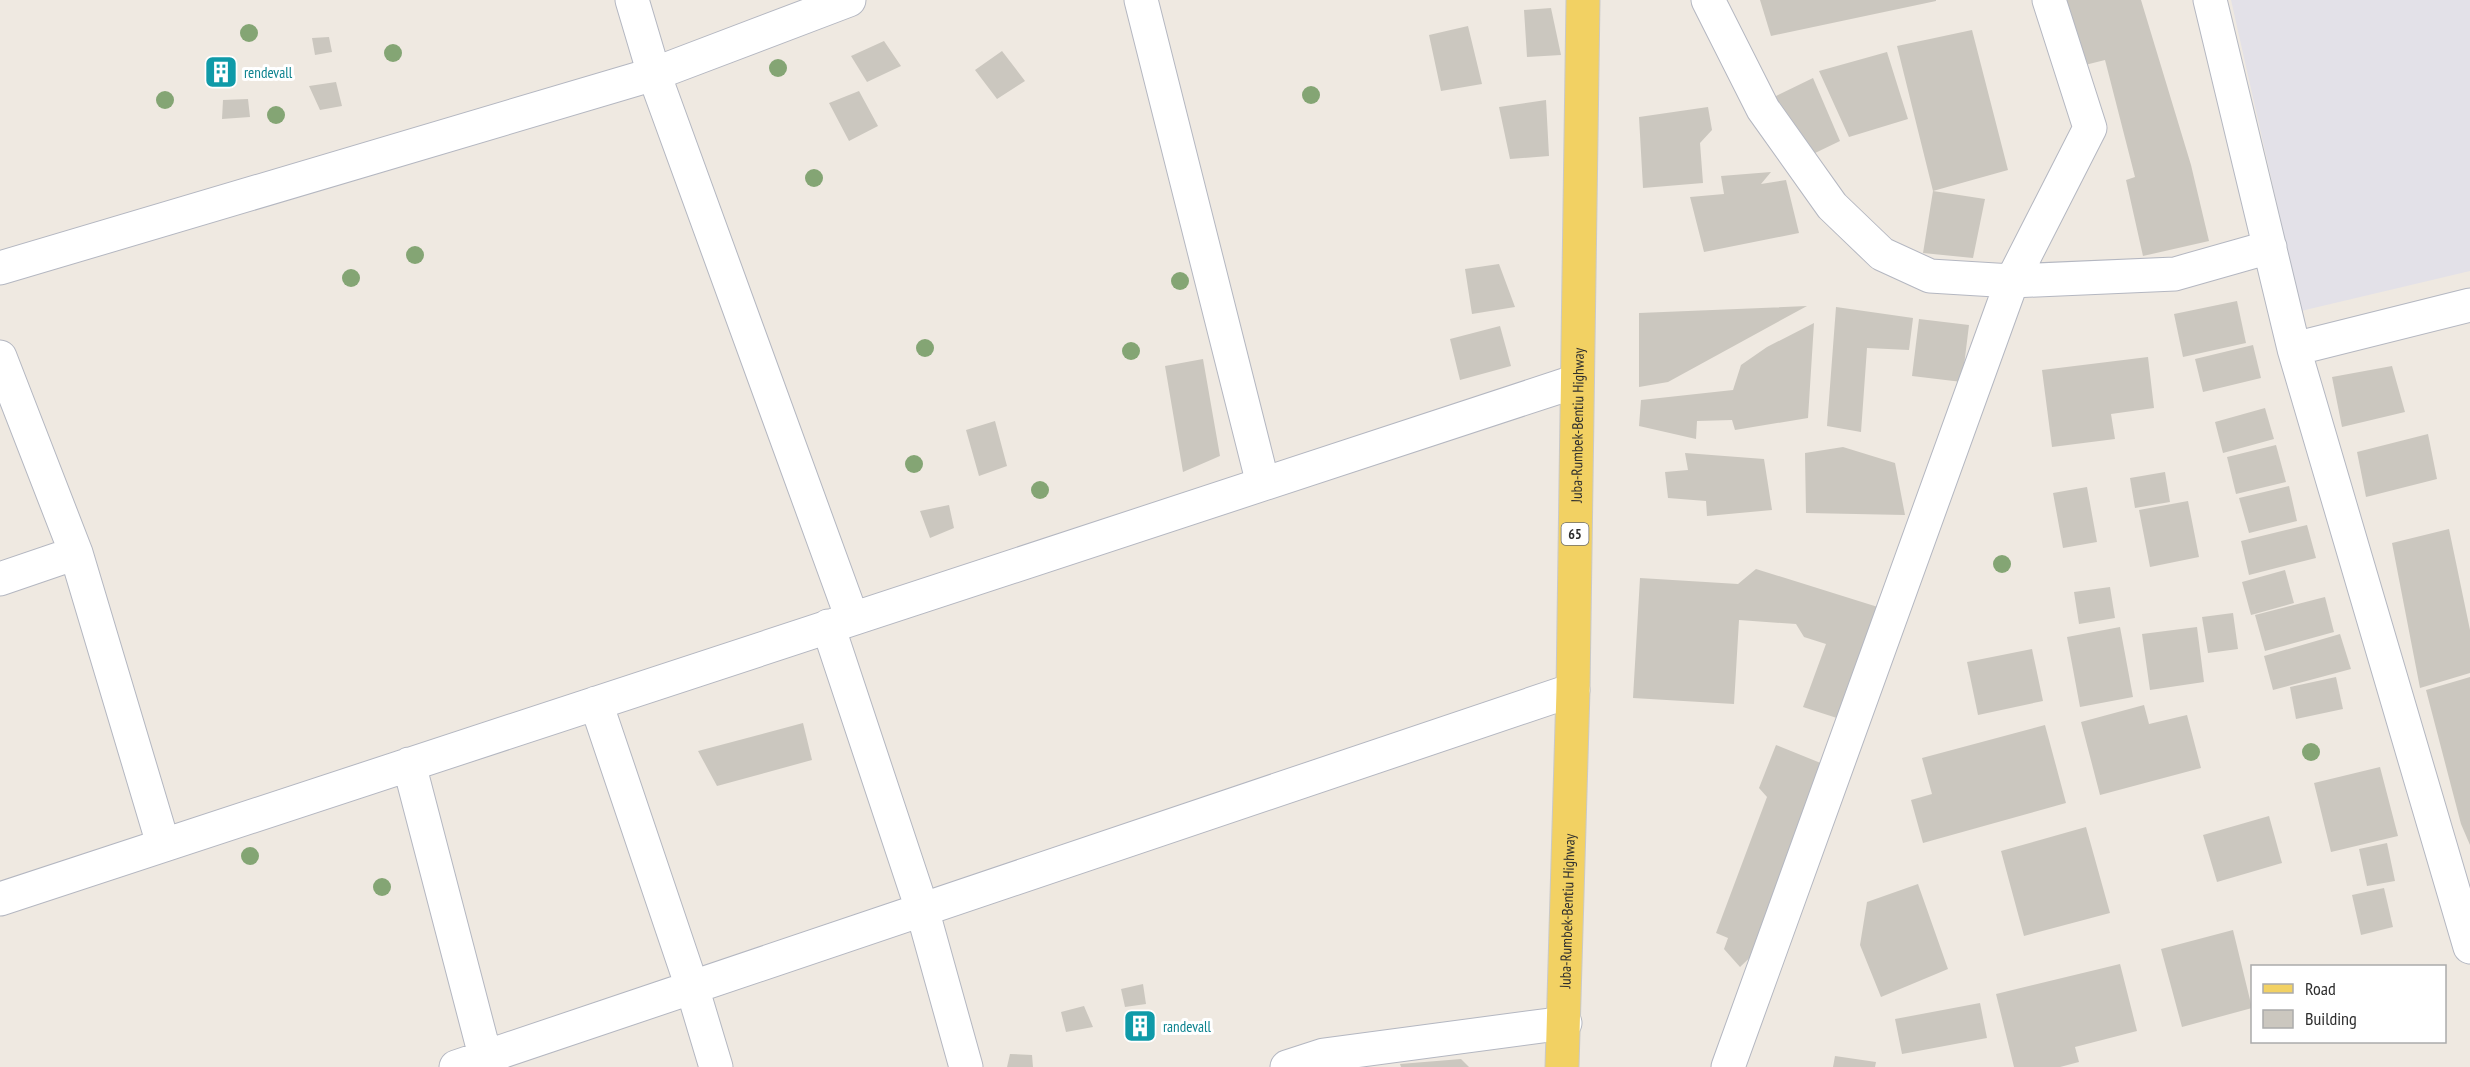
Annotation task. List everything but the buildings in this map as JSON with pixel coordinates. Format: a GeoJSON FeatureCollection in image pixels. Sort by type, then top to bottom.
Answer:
{"type":"FeatureCollection","features":[{"type":"Feature","properties":{"kind":"main road","name":"Juba-Rumbek-Bentiu Highway"},"geometry":{"type":"LineString","coordinates":[[1562,1067],[1573,690],[1583,0]]}},
{"type":"Feature","properties":{"kind":"street"},"geometry":{"type":"LineString","coordinates":[[632,0],[654,74],[840,622],[966,1067]]}},
{"type":"Feature","properties":{"kind":"street"},"geometry":{"type":"LineString","coordinates":[[0,268],[654,74],[849,0]]}},
{"type":"Feature","properties":{"kind":"street"},"geometry":{"type":"LineString","coordinates":[[1141,0],[1263,484]]}},
{"type":"Feature","properties":{"kind":"street"},"geometry":{"type":"LineString","coordinates":[[1708,0],[1763,109],[1832,206],[1882,254],[1930,276],[2012,281],[2175,273],[2270,247]]}},
{"type":"Feature","properties":{"kind":"street"},"geometry":{"type":"LineString","coordinates":[[1728,1067],[2012,281],[2090,128],[2049,0]]}},
{"type":"Feature","properties":{"kind":"street"},"geometry":{"type":"LineString","coordinates":[[2210,0],[2294,349],[2470,947]]}},
{"type":"Feature","properties":{"kind":"street"},"geometry":{"type":"LineString","coordinates":[[2294,349],[2470,305]]}},
{"type":"Feature","properties":{"kind":"street"},"geometry":{"type":"LineString","coordinates":[[0,357],[76,553],[163,844]]}},
{"type":"Feature","properties":{"kind":"street"},"geometry":{"type":"LineString","coordinates":[[0,899],[1577,381]]}},
{"type":"Feature","properties":{"kind":"street"},"geometry":{"type":"LineString","coordinates":[[0,579],[76,553]]}},
{"type":"Feature","properties":{"kind":"street"},"geometry":{"type":"LineString","coordinates":[[409,764],[477,1064],[692,987],[1573,690]]}},
{"type":"Feature","properties":{"kind":"street"},"geometry":{"type":"LineString","coordinates":[[596,703],[692,987],[716,1067]]}},
{"type":"Feature","properties":{"kind":"street"},"geometry":{"type":"LineString","coordinates":[[1287,1067],[1324,1055],[1565,1023]]}},
{"type":"Feature","properties":{"kind":"shaded area"},"geometry":{"type":"Polygon","coordinates":[[[2231,0],[2470,0],[2470,271],[2301,311],[2231,0]]]}},
{"type":"Feature","properties":{"kind":"place","name":"rendevall"},"geometry":{"type":"Point","coordinates":[221,72]}},
{"type":"Feature","properties":{"kind":"place","name":"randevall"},"geometry":{"type":"Point","coordinates":[1140,1026]}}]}
